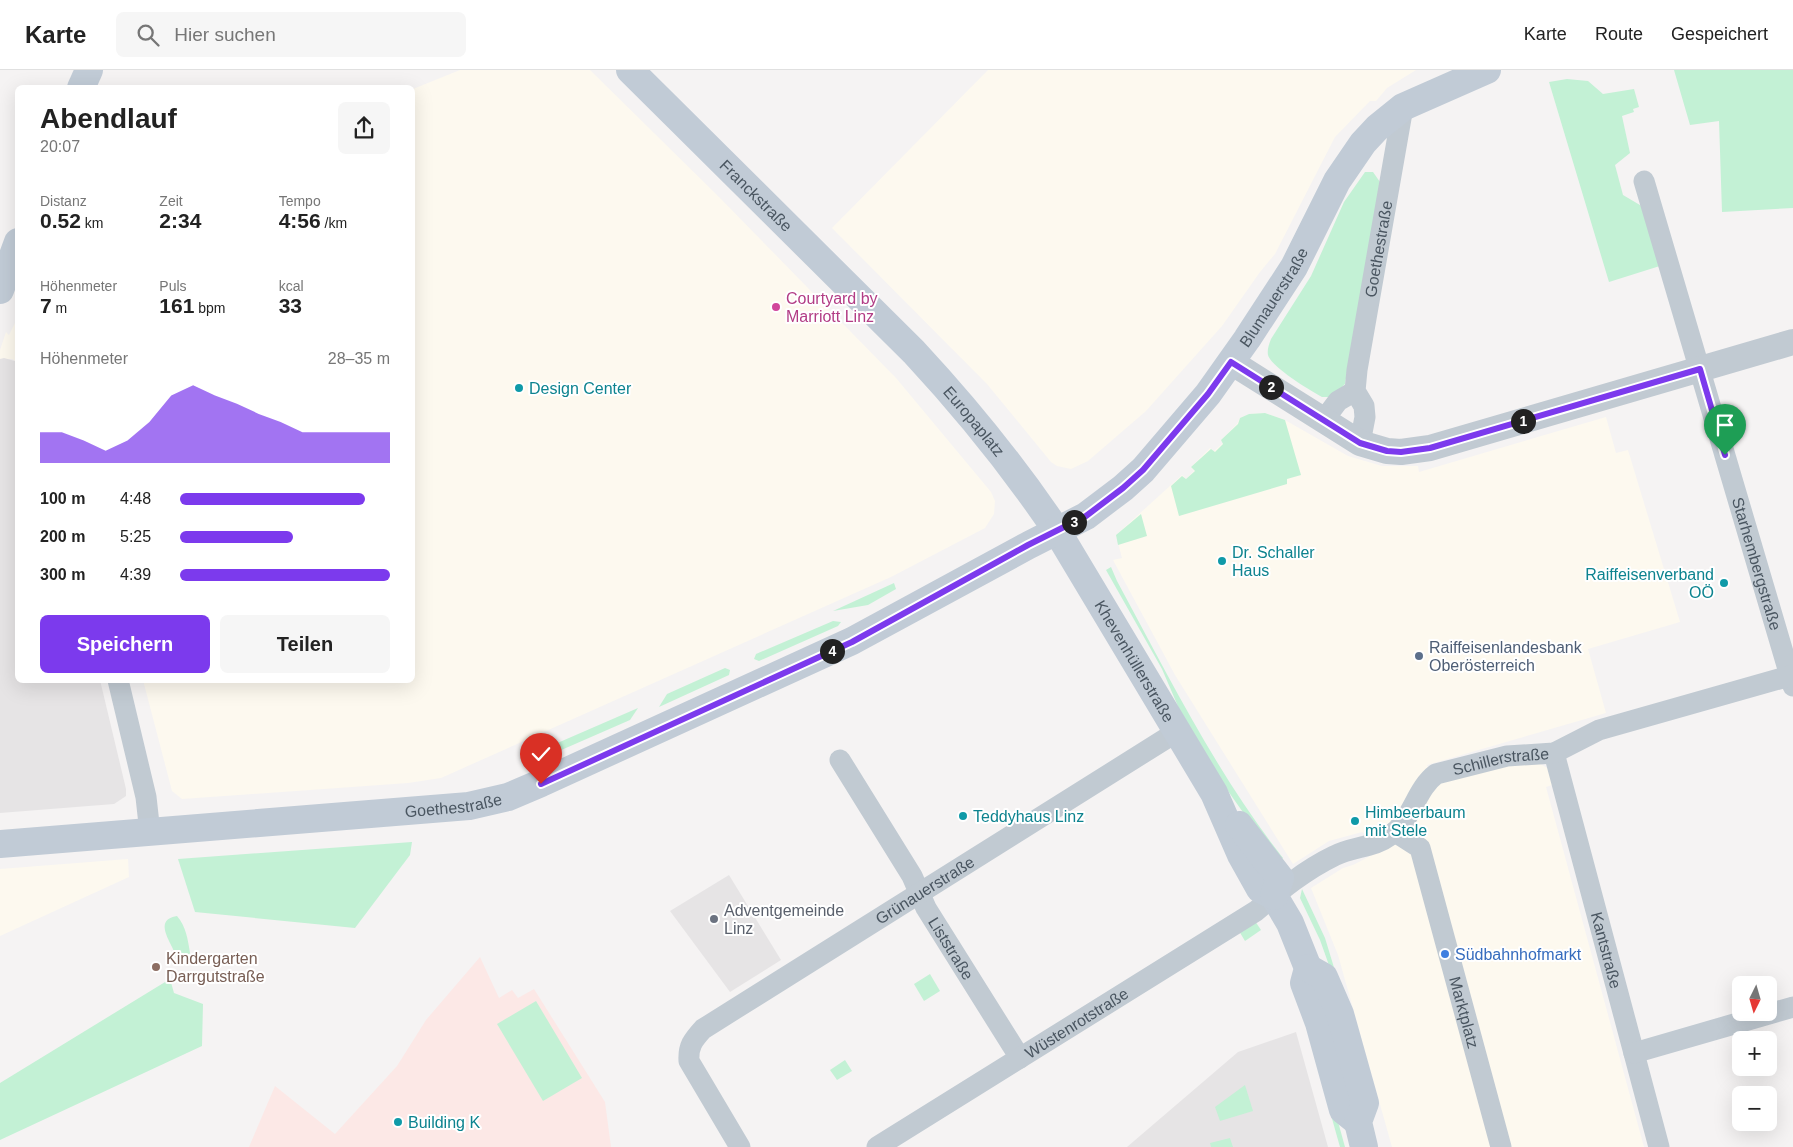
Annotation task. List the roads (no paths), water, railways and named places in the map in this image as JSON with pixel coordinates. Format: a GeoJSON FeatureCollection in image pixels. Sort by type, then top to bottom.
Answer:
{"type":"FeatureCollection","features":[{"type":"Feature","properties":{"kind":"main road"},"geometry":{"type":"LineString","coordinates":[[82,85],[89,70]]}},
{"type":"Feature","properties":{"kind":"main road","name":"Franckstraße"},"geometry":{"type":"LineString","coordinates":[[630,70],[882,320]]}},
{"type":"Feature","properties":{"kind":"main road","name":"Blumauerstraße"},"geometry":{"type":"LineString","coordinates":[[1057,531],[1086,516],[1143,470],[1208,394],[1294,267],[1328,198],[1350,161],[1377,128],[1404,107],[1487,70]]}},
{"type":"Feature","properties":{"kind":"main road"},"geometry":{"type":"LineString","coordinates":[[0,290],[15,250]]}},
{"type":"Feature","properties":{"kind":"main road","name":"Europaplatz"},"geometry":{"type":"LineString","coordinates":[[882,320],[951,391],[1026,486],[1057,531]]}},
{"type":"Feature","properties":{"kind":"main road","name":"Khevenhüllerstraße"},"geometry":{"type":"LineString","coordinates":[[1057,531],[1214,792],[1241,855],[1260,890],[1274,896],[1290,923],[1308,968],[1324,977],[1340,1014],[1365,1103],[1361,1135]]}},
{"type":"Feature","properties":{"kind":"main road","name":"Goethestraße"},"geometry":{"type":"LineString","coordinates":[[0,844],[432,810],[469,806],[508,797],[852,642],[1057,531]]}},
{"type":"Feature","properties":{"kind":"street","name":"Goethestraße"},"geometry":{"type":"LineString","coordinates":[[1360,443],[1364,427],[1360,398],[1404,107]]}},
{"type":"Feature","properties":{"kind":"street","name":"Starhembergstraße"},"geometry":{"type":"LineString","coordinates":[[1644,181],[1792,679]]}},
{"type":"Feature","properties":{"kind":"street"},"geometry":{"type":"LineString","coordinates":[[1231,362],[1360,443],[1387,451],[1401,452],[1430,448],[1793,342]]}},
{"type":"Feature","properties":{"kind":"street"},"geometry":{"type":"LineString","coordinates":[[1323,421],[1338,401],[1360,398]]}},
{"type":"Feature","properties":{"kind":"street","name":"Schillerstraße"},"geometry":{"type":"LineString","coordinates":[[1274,896],[1298,876],[1335,855],[1374,845],[1395,832],[1428,780],[1436,774],[1507,756],[1554,753],[1599,730],[1792,679]]}},
{"type":"Feature","properties":{"kind":"street"},"geometry":{"type":"LineString","coordinates":[[119,683],[146,797],[150,833]]}},
{"type":"Feature","properties":{"kind":"street","name":"Grünauerstraße"},"geometry":{"type":"LineString","coordinates":[[740,1147],[689,1061],[688,1050],[692,1041],[703,1029],[1178,731]]}},
{"type":"Feature","properties":{"kind":"street","name":"Kantstraße"},"geometry":{"type":"LineString","coordinates":[[1554,753],[1659,1147]]}},
{"type":"Feature","properties":{"kind":"street","name":"Liststraße"},"geometry":{"type":"LineString","coordinates":[[840,760],[912,876],[926,908],[1020,1058]]}},
{"type":"Feature","properties":{"kind":"street","name":"Marktplatz"},"geometry":{"type":"LineString","coordinates":[[1395,832],[1420,848],[1501,1147]]}},
{"type":"Feature","properties":{"kind":"street","name":"Wüstenrotstraße"},"geometry":{"type":"LineString","coordinates":[[877,1147],[1256,911],[1274,896]]}},
{"type":"Feature","properties":{"kind":"street"},"geometry":{"type":"LineString","coordinates":[[1634,1052],[1793,1007]]}},
{"type":"Feature","properties":{"kind":"place","name":"Courtyard by Marriott Linz"},"geometry":{"type":"Point","coordinates":[776,307]}},
{"type":"Feature","properties":{"kind":"place","name":"Design Center"},"geometry":{"type":"Point","coordinates":[519,388]}},
{"type":"Feature","properties":{"kind":"place","name":"Dr. Schaller Haus"},"geometry":{"type":"Point","coordinates":[1222,561]}},
{"type":"Feature","properties":{"kind":"place","name":"Raiffeisenverband OÖ"},"geometry":{"type":"Point","coordinates":[1724,583]}},
{"type":"Feature","properties":{"kind":"place","name":"Raiffeisenlandesbank Oberösterreich"},"geometry":{"type":"Point","coordinates":[1419,656]}},
{"type":"Feature","properties":{"kind":"place","name":"Teddyhaus Linz"},"geometry":{"type":"Point","coordinates":[963,816]}},
{"type":"Feature","properties":{"kind":"place","name":"Himbeerbaum mit Stele"},"geometry":{"type":"Point","coordinates":[1355,821]}},
{"type":"Feature","properties":{"kind":"place","name":"Adventgemeinde Linz"},"geometry":{"type":"Point","coordinates":[714,919]}},
{"type":"Feature","properties":{"kind":"place","name":"Südbahnhofmarkt"},"geometry":{"type":"Point","coordinates":[1445,954]}},
{"type":"Feature","properties":{"kind":"place","name":"Kindergarten Darrgutstraße"},"geometry":{"type":"Point","coordinates":[156,967]}},
{"type":"Feature","properties":{"kind":"place","name":"Building K"},"geometry":{"type":"Point","coordinates":[398,1122]}}]}
